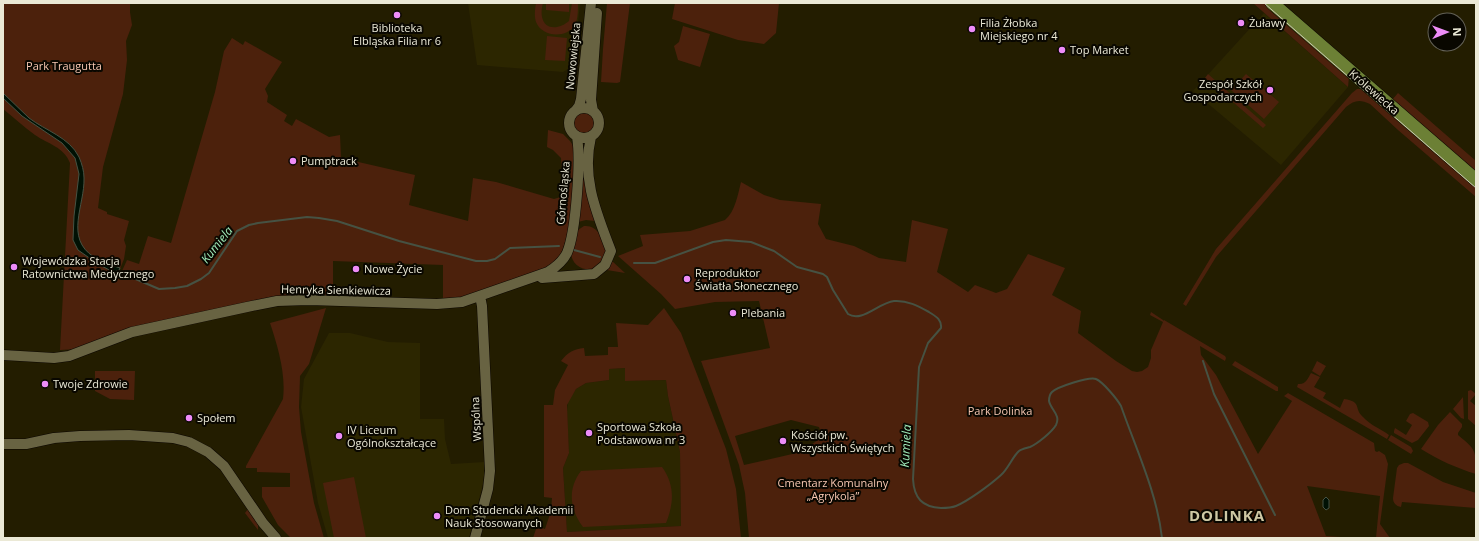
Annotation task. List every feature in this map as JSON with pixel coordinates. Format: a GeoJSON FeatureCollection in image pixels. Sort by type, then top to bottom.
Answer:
{"type":"FeatureCollection","features":[{"type":"Feature","properties":{"kind":"main road","name":"Królewiecka"},"geometry":{"type":"LineString","coordinates":[[1272,3],[1476,180]]}},
{"type":"Feature","properties":{"kind":"street","name":"Nowowiejska"},"geometry":{"type":"LineString","coordinates":[[576,110],[581,99],[591,3]]}},
{"type":"Feature","properties":{"kind":"street","name":"Nowowiejska"},"geometry":{"type":"LineString","coordinates":[[593,111],[592,100],[598,3]]}},
{"type":"Feature","properties":{"kind":"street"},"geometry":{"type":"LineString","coordinates":[[586,109],[593,111],[598,118],[599,124],[597,131],[591,137],[584,139],[577,137],[572,133],[569,124],[571,114],[576,110],[586,109]]}},
{"type":"Feature","properties":{"kind":"street","name":"Górnośląska"},"geometry":{"type":"LineString","coordinates":[[567,251],[572,230],[577,188],[577,137]]}},
{"type":"Feature","properties":{"kind":"street","name":"Górnośląska"},"geometry":{"type":"LineString","coordinates":[[591,137],[588,164],[591,193],[611,251]]}},
{"type":"Feature","properties":{"kind":"street","name":"Henryka Sienkiewicza"},"geometry":{"type":"LineString","coordinates":[[3,355],[54,358],[76,354],[132,332],[286,300],[437,304],[462,302],[526,280],[554,268],[561,261],[567,251]]}},
{"type":"Feature","properties":{"kind":"street","name":"Henryka Sienkiewicza"},"geometry":{"type":"LineString","coordinates":[[526,280],[594,274],[602,269],[608,261],[611,251]]}},
{"type":"Feature","properties":{"kind":"street","name":"Wspólna"},"geometry":{"type":"LineString","coordinates":[[475,538],[488,489],[490,471],[482,306],[480,296]]}},
{"type":"Feature","properties":{"kind":"street"},"geometry":{"type":"LineString","coordinates":[[3,444],[26,444],[54,438],[80,436],[129,435],[173,438],[189,442],[208,452],[224,466],[263,523],[276,538]]}},
{"type":"Feature","properties":{"kind":"shaded area"},"geometry":{"type":"Polygon","coordinates":[[[468,3],[580,3],[573,72],[570,72],[568,69],[563,72],[477,65],[468,3]]]}},
{"type":"Feature","properties":{"kind":"shaded area","name":"Zespół Szkół Gospodarczych"},"geometry":{"type":"Polygon","coordinates":[[[1264,13],[1348,87],[1281,165],[1193,91],[1264,13]]]}},
{"type":"Feature","properties":{"kind":"shaded area"},"geometry":{"type":"Polygon","coordinates":[[[3,93],[29,118],[63,139],[75,150],[81,162],[84,175],[78,220],[80,240],[85,249],[94,257],[120,268],[117,274],[98,264],[78,250],[73,240],[79,174],[75,158],[62,143],[22,116],[3,98],[3,93]]]}},
{"type":"Feature","properties":{"kind":"shaded area"},"geometry":{"type":"Polygon","coordinates":[[[329,333],[350,333],[388,342],[420,343],[420,419],[444,419],[445,439],[451,464],[484,462],[482,488],[469,538],[328,538],[318,503],[301,407],[304,379],[329,333]]]}},
{"type":"Feature","properties":{"kind":"shaded area"},"geometry":{"type":"Polygon","coordinates":[[[625,368],[625,381],[666,380],[680,452],[681,526],[567,532],[563,468],[569,453],[567,412],[568,401],[576,389],[586,383],[609,380],[609,369],[625,368]]]}},
{"type":"Feature","properties":{"kind":"shaded area"},"geometry":{"type":"Polygon","coordinates":[[[1326,497],[1329,500],[1329,508],[1326,510],[1323,507],[1323,500],[1326,497]]]}},
{"type":"Feature","properties":{"kind":"green space","name":"Park Traugutta"},"geometry":{"type":"Polygon","coordinates":[[[3,3],[130,3],[132,25],[126,41],[127,60],[123,94],[103,167],[98,208],[107,212],[107,214],[129,221],[124,240],[126,246],[124,259],[118,274],[130,276],[122,271],[127,260],[139,264],[148,236],[171,243],[215,92],[224,51],[232,38],[243,45],[245,41],[282,62],[265,89],[268,96],[267,102],[287,115],[284,121],[292,126],[296,119],[329,137],[340,135],[341,158],[415,175],[409,205],[468,221],[473,178],[496,182],[554,199],[564,196],[561,158],[553,150],[547,147],[548,130],[563,134],[574,147],[575,163],[573,197],[568,233],[560,257],[550,267],[468,296],[443,300],[443,265],[333,261],[333,297],[145,325],[112,334],[78,349],[60,350],[70,163],[60,149],[35,135],[3,109],[3,3]]]}},
{"type":"Feature","properties":{"kind":"green space"},"geometry":{"type":"Polygon","coordinates":[[[536,3],[543,3],[542,17],[546,25],[549,27],[557,27],[569,21],[572,3],[578,3],[575,25],[566,33],[554,34],[543,31],[535,20],[536,3]]]}},
{"type":"Feature","properties":{"kind":"green space"},"geometry":{"type":"Polygon","coordinates":[[[546,3],[569,3],[569,12],[546,10],[546,3]]]}},
{"type":"Feature","properties":{"kind":"green space"},"geometry":{"type":"Polygon","coordinates":[[[607,3],[630,3],[620,82],[617,83],[601,82],[607,3]]]}},
{"type":"Feature","properties":{"kind":"green space"},"geometry":{"type":"Polygon","coordinates":[[[675,3],[779,3],[776,33],[764,44],[738,40],[672,19],[675,3]]]}},
{"type":"Feature","properties":{"kind":"green space"},"geometry":{"type":"Polygon","coordinates":[[[1253,3],[1267,3],[1349,77],[1348,87],[1253,3]]]}},
{"type":"Feature","properties":{"kind":"green space"},"geometry":{"type":"Polygon","coordinates":[[[683,26],[710,34],[700,67],[678,60],[674,46],[679,42],[683,26]]]}},
{"type":"Feature","properties":{"kind":"green space"},"geometry":{"type":"Polygon","coordinates":[[[547,36],[567,38],[565,61],[545,60],[547,36]]]}},
{"type":"Feature","properties":{"kind":"green space"},"geometry":{"type":"Polygon","coordinates":[[[1208,74],[1266,125],[1263,128],[1205,78],[1208,74]]]}},
{"type":"Feature","properties":{"kind":"green space"},"geometry":{"type":"Polygon","coordinates":[[[1246,74],[1279,102],[1264,119],[1231,90],[1246,74]]]}},
{"type":"Feature","properties":{"kind":"green space"},"geometry":{"type":"Polygon","coordinates":[[[1357,89],[1366,91],[1476,186],[1476,197],[1370,104],[1363,101],[1354,102],[1346,107],[1216,257],[1186,306],[1183,304],[1216,249],[1357,89]]]}},
{"type":"Feature","properties":{"kind":"green space"},"geometry":{"type":"Polygon","coordinates":[[[1398,93],[1476,161],[1476,173],[1392,100],[1398,93]]]}},
{"type":"Feature","properties":{"kind":"green space"},"geometry":{"type":"Polygon","coordinates":[[[584,113],[591,116],[594,123],[591,130],[584,133],[577,130],[574,123],[577,116],[584,113]]]}},
{"type":"Feature","properties":{"kind":"green space"},"geometry":{"type":"Polygon","coordinates":[[[582,163],[595,221],[586,220],[578,222],[582,163]]]}},
{"type":"Feature","properties":{"kind":"green space","name":"Park Dolinka"},"geometry":{"type":"Polygon","coordinates":[[[741,182],[764,195],[780,200],[821,204],[818,224],[826,239],[854,246],[879,258],[906,262],[912,220],[948,229],[937,272],[968,292],[975,285],[996,293],[1007,289],[1028,254],[1065,268],[1052,295],[1081,311],[1078,333],[1132,371],[1142,371],[1148,367],[1151,358],[1151,350],[1163,322],[1150,315],[1151,312],[1225,356],[1225,361],[1200,346],[1201,355],[1216,375],[1258,454],[1292,401],[1284,396],[1288,393],[1374,443],[1375,451],[1379,451],[1385,455],[1388,464],[1380,524],[1390,538],[1376,538],[1380,496],[1307,486],[1326,536],[1356,538],[749,538],[745,493],[739,465],[701,361],[770,348],[759,301],[715,302],[675,309],[661,294],[618,256],[643,246],[640,235],[690,231],[725,220],[734,208],[741,182]],[[791,420],[735,436],[744,465],[801,452],[822,437],[819,427],[791,420]]]}},
{"type":"Feature","properties":{"kind":"green space"},"geometry":{"type":"Polygon","coordinates":[[[584,226],[589,226],[599,232],[606,249],[604,260],[595,270],[580,267],[574,262],[571,255],[578,230],[584,226]]]}},
{"type":"Feature","properties":{"kind":"green space"},"geometry":{"type":"Polygon","coordinates":[[[612,261],[625,273],[607,270],[612,261]]]}},
{"type":"Feature","properties":{"kind":"green space"},"geometry":{"type":"Polygon","coordinates":[[[326,308],[309,364],[300,376],[299,407],[301,432],[314,503],[324,538],[291,538],[278,525],[262,497],[262,487],[290,487],[290,473],[257,472],[257,468],[246,468],[246,466],[283,399],[284,390],[282,370],[270,323],[326,308]]]}},
{"type":"Feature","properties":{"kind":"green space"},"geometry":{"type":"Polygon","coordinates":[[[664,308],[681,333],[726,449],[736,489],[741,538],[533,538],[537,526],[545,529],[551,511],[552,498],[544,497],[544,405],[553,405],[555,390],[568,365],[561,361],[571,352],[584,348],[585,356],[608,355],[608,347],[618,347],[616,323],[648,325],[664,308]],[[625,368],[609,369],[609,380],[586,383],[576,389],[567,405],[569,453],[563,468],[567,532],[681,526],[680,452],[666,380],[625,381],[625,368]]]}},
{"type":"Feature","properties":{"kind":"green space"},"geometry":{"type":"Polygon","coordinates":[[[1235,361],[1278,387],[1278,391],[1232,365],[1235,361]]]}},
{"type":"Feature","properties":{"kind":"green space"},"geometry":{"type":"Polygon","coordinates":[[[1317,361],[1326,366],[1320,376],[1312,371],[1317,361]]]}},
{"type":"Feature","properties":{"kind":"green space"},"geometry":{"type":"Polygon","coordinates":[[[95,371],[135,371],[134,400],[110,399],[95,391],[95,371]]]}},
{"type":"Feature","properties":{"kind":"green space"},"geometry":{"type":"Polygon","coordinates":[[[1311,373],[1320,377],[1314,387],[1326,393],[1323,398],[1340,408],[1344,399],[1354,402],[1360,414],[1366,420],[1389,435],[1387,439],[1297,387],[1298,384],[1306,381],[1311,373]]]}},
{"type":"Feature","properties":{"kind":"green space"},"geometry":{"type":"Polygon","coordinates":[[[1471,390],[1476,394],[1470,401],[1476,406],[1476,426],[1468,419],[1468,391],[1471,390]]]}},
{"type":"Feature","properties":{"kind":"green space"},"geometry":{"type":"Polygon","coordinates":[[[1463,397],[1464,419],[1461,418],[1453,409],[1463,397]]]}},
{"type":"Feature","properties":{"kind":"green space"},"geometry":{"type":"Polygon","coordinates":[[[1450,412],[1462,424],[1458,435],[1474,451],[1476,460],[1476,474],[1434,457],[1421,449],[1438,425],[1450,412]]]}},
{"type":"Feature","properties":{"kind":"green space"},"geometry":{"type":"Polygon","coordinates":[[[1413,413],[1428,422],[1429,426],[1418,440],[1412,443],[1394,433],[1394,431],[1395,428],[1406,435],[1412,425],[1406,421],[1410,414],[1413,413]]]}},
{"type":"Feature","properties":{"kind":"green space"},"geometry":{"type":"Polygon","coordinates":[[[1391,435],[1411,447],[1413,451],[1411,454],[1388,440],[1391,435]]]}},
{"type":"Feature","properties":{"kind":"green space"},"geometry":{"type":"Polygon","coordinates":[[[1408,463],[1443,482],[1476,493],[1476,508],[1402,502],[1401,507],[1396,505],[1393,498],[1397,468],[1399,465],[1408,463]]]}},
{"type":"Feature","properties":{"kind":"green space"},"geometry":{"type":"Polygon","coordinates":[[[662,467],[669,481],[672,494],[671,508],[666,523],[583,527],[575,514],[572,499],[574,485],[581,471],[662,467]]]}},
{"type":"Feature","properties":{"kind":"green space"},"geometry":{"type":"Polygon","coordinates":[[[354,477],[366,538],[334,538],[323,483],[354,477]]]}},
{"type":"Feature","properties":{"kind":"green space"},"geometry":{"type":"Polygon","coordinates":[[[248,509],[258,525],[258,530],[245,513],[248,509]]]}},
{"type":"Feature","properties":{"kind":"waterway","name":"Kumiela"},"geometry":{"type":"LineString","coordinates":[[117,271],[159,289],[187,286],[209,273],[237,231],[249,225],[258,223],[307,217],[337,221],[399,241],[476,261],[495,259],[510,248],[559,246]]}},
{"type":"Feature","properties":{"kind":"waterway","name":"Kumiela"},"geometry":{"type":"LineString","coordinates":[[634,263],[655,263],[713,242],[726,240],[751,242],[774,251],[797,267],[823,274],[827,277],[848,314],[859,316],[882,305],[899,301],[908,302],[936,316],[940,322],[941,328],[928,343],[919,367],[913,479],[917,496],[929,506],[945,508],[954,507],[973,497],[985,488],[1001,475],[1019,451],[1030,447],[1044,438],[1056,425],[1057,415],[1049,401],[1052,392],[1060,387],[1074,382],[1093,378],[1096,379],[1110,391],[1121,406],[1156,504],[1162,538]]}},
{"type":"Feature","properties":{"kind":"waterway","name":"Kumiela"},"geometry":{"type":"LineString","coordinates":[[574,250],[600,257]]}},
{"type":"Feature","properties":{"kind":"waterway"},"geometry":{"type":"LineString","coordinates":[[1203,361],[1214,394],[1275,515]]}},
{"type":"Feature","properties":{"kind":"tram line"},"geometry":{"type":"LineString","coordinates":[[1264,3],[1476,188]]}},
{"type":"Feature","properties":{"kind":"place","name":"Biblioteka Elbląska Filia nr 6"},"geometry":{"type":"Point","coordinates":[397,15]}},
{"type":"Feature","properties":{"kind":"place","name":"Żuławy"},"geometry":{"type":"Point","coordinates":[1241,23]}},
{"type":"Feature","properties":{"kind":"place","name":"Filia Żłobka Miejskiego nr 4"},"geometry":{"type":"Point","coordinates":[972,29]}},
{"type":"Feature","properties":{"kind":"place","name":"Top Market"},"geometry":{"type":"Point","coordinates":[1062,50]}},
{"type":"Feature","properties":{"kind":"place","name":"Zespół Szkół Gospodarczych"},"geometry":{"type":"Point","coordinates":[1270,90]}},
{"type":"Feature","properties":{"kind":"place","name":"Pumptrack"},"geometry":{"type":"Point","coordinates":[293,161]}},
{"type":"Feature","properties":{"kind":"place","name":"Wojewódzka Stacja Ratownictwa Medycznego"},"geometry":{"type":"Point","coordinates":[14,267]}},
{"type":"Feature","properties":{"kind":"place","name":"Nowe Życie"},"geometry":{"type":"Point","coordinates":[356,269]}},
{"type":"Feature","properties":{"kind":"place","name":"Reproduktor Światła Słonecznego"},"geometry":{"type":"Point","coordinates":[687,279]}},
{"type":"Feature","properties":{"kind":"place","name":"Plebania"},"geometry":{"type":"Point","coordinates":[733,313]}},
{"type":"Feature","properties":{"kind":"place","name":"Twoje Zdrowie"},"geometry":{"type":"Point","coordinates":[45,384]}},
{"type":"Feature","properties":{"kind":"place","name":"Społem"},"geometry":{"type":"Point","coordinates":[189,418]}},
{"type":"Feature","properties":{"kind":"place","name":"Sportowa Szkoła Podstawowa nr 3"},"geometry":{"type":"Point","coordinates":[589,433]}},
{"type":"Feature","properties":{"kind":"place","name":"IV Liceum Ogólnokształcące"},"geometry":{"type":"Point","coordinates":[339,436]}},
{"type":"Feature","properties":{"kind":"place","name":"Kościół pw. Wszystkich Świętych"},"geometry":{"type":"Point","coordinates":[783,441]}},
{"type":"Feature","properties":{"kind":"place","name":"Dom Studencki Akademii Nauk Stosowanych"},"geometry":{"type":"Point","coordinates":[437,516]}},
{"type":"Feature","properties":{"kind":"district","name":"DOLINKA"},"geometry":{"type":"Point","coordinates":[1227,516]}},
{"type":"Feature","properties":{"kind":"park label","name":"Cmentarz Komunalny „Agrykola”"},"geometry":{"type":"Point","coordinates":[833,489]}}]}
